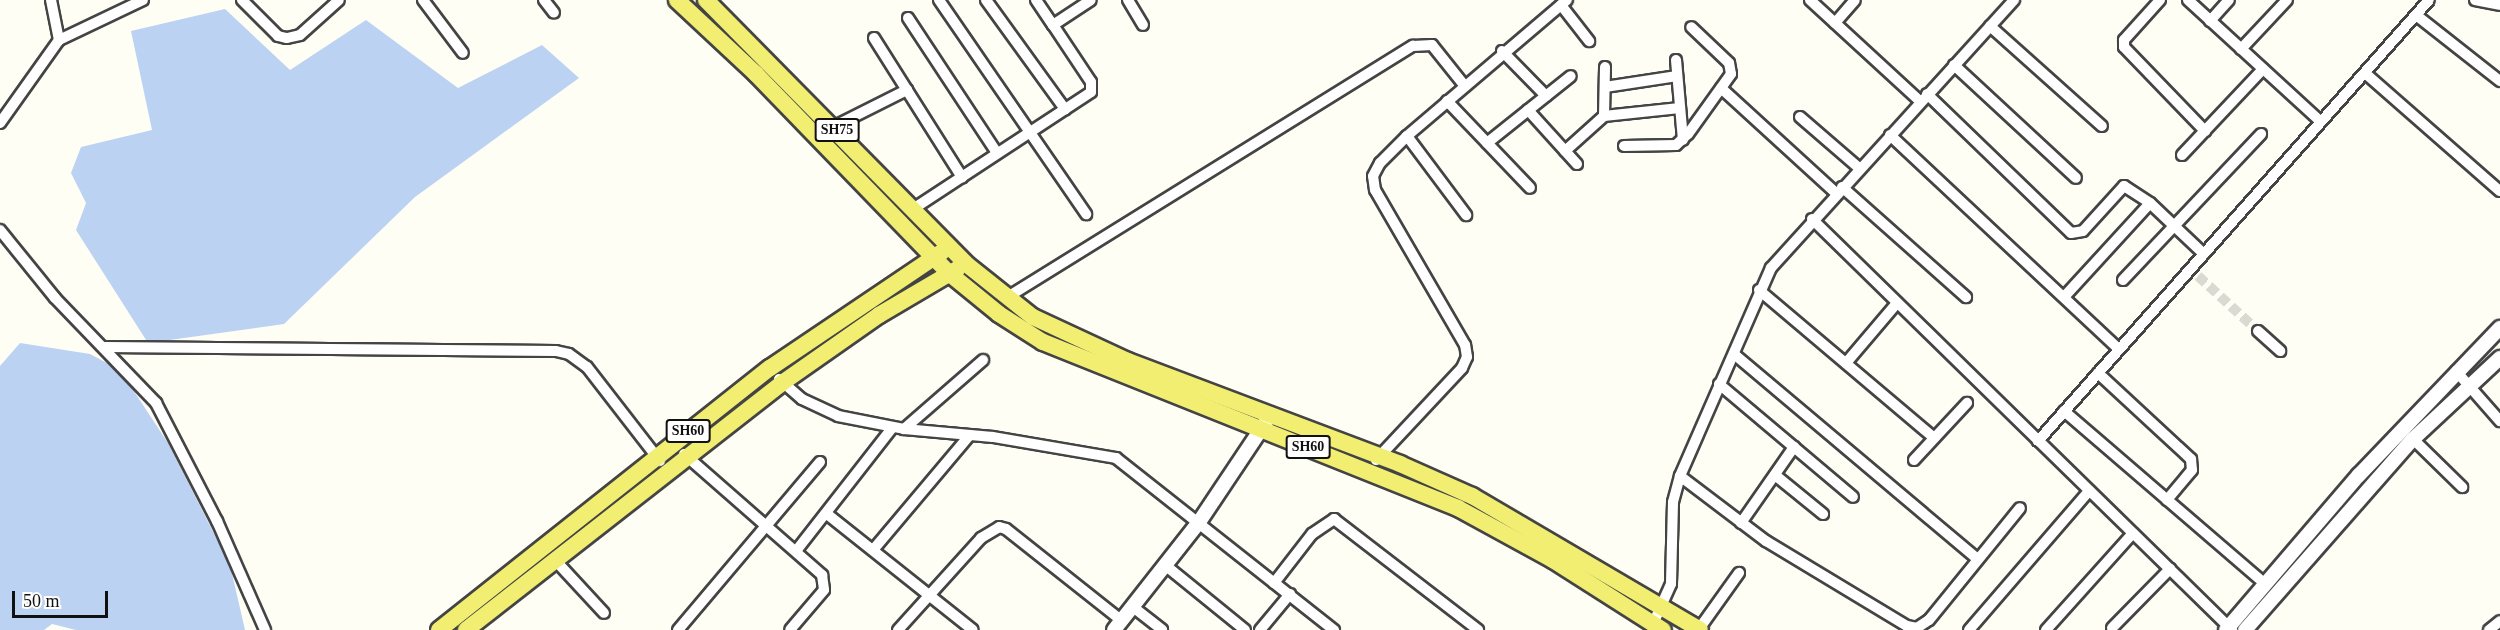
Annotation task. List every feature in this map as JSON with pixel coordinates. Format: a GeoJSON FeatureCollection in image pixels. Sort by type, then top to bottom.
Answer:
{"type":"FeatureCollection","features":[{"type":"Feature","properties":{"kind":"main road","name":"SH75"},"geometry":{"type":"LineString","coordinates":[[677,0],[765,83],[950,274]]}},
{"type":"Feature","properties":{"kind":"main road","name":"SH75"},"geometry":{"type":"LineString","coordinates":[[706,0],[833,126],[965,263]]}},
{"type":"Feature","properties":{"kind":"main road","name":"SH60"},"geometry":{"type":"LineString","coordinates":[[439,630],[770,368],[949,247]]}},
{"type":"Feature","properties":{"kind":"main road","name":"SH60"},"geometry":{"type":"LineString","coordinates":[[466,630],[782,383],[879,315],[965,263],[1006,298],[1057,330],[1266,422]]}},
{"type":"Feature","properties":{"kind":"main road","name":"SH60"},"geometry":{"type":"LineString","coordinates":[[950,274],[999,314],[1043,342],[1373,463],[1472,496],[1664,606],[1700,630]]}},
{"type":"Feature","properties":{"kind":"main road","name":"SH60"},"geometry":{"type":"LineString","coordinates":[[1373,463],[1553,560],[1658,627]]}},
{"type":"Feature","properties":{"kind":"street"},"geometry":{"type":"LineString","coordinates":[[51,0],[59,40]]}},
{"type":"Feature","properties":{"kind":"street"},"geometry":{"type":"LineString","coordinates":[[0,123],[59,40],[142,0]]}},
{"type":"Feature","properties":{"kind":"street"},"geometry":{"type":"LineString","coordinates":[[242,0],[278,36],[287,38],[300,35],[339,0]]}},
{"type":"Feature","properties":{"kind":"street"},"geometry":{"type":"LineString","coordinates":[[423,0],[463,53]]}},
{"type":"Feature","properties":{"kind":"street"},"geometry":{"type":"LineString","coordinates":[[544,0],[554,13]]}},
{"type":"Feature","properties":{"kind":"street"},"geometry":{"type":"LineString","coordinates":[[939,0],[1086,214]]}},
{"type":"Feature","properties":{"kind":"street"},"geometry":{"type":"LineString","coordinates":[[986,0],[1065,109]]}},
{"type":"Feature","properties":{"kind":"street"},"geometry":{"type":"LineString","coordinates":[[913,209],[1091,92],[1093,87],[1036,0]]}},
{"type":"Feature","properties":{"kind":"street"},"geometry":{"type":"LineString","coordinates":[[1053,25],[1091,0]]}},
{"type":"Feature","properties":{"kind":"street"},"geometry":{"type":"LineString","coordinates":[[1128,0],[1143,25]]}},
{"type":"Feature","properties":{"kind":"street"},"geometry":{"type":"LineString","coordinates":[[1810,0],[1924,98],[2071,233],[2083,231],[2124,186],[2150,203],[2204,254]]}},
{"type":"Feature","properties":{"kind":"street"},"geometry":{"type":"LineString","coordinates":[[1835,23],[1855,0]]}},
{"type":"Feature","properties":{"kind":"street"},"geometry":{"type":"LineString","coordinates":[[1658,627],[1671,584],[1673,502],[1680,476],[1734,354],[1759,290],[1771,268],[1812,219],[2013,0]]}},
{"type":"Feature","properties":{"kind":"street"},"geometry":{"type":"LineString","coordinates":[[2160,0],[2124,40],[2124,47],[2205,131]]}},
{"type":"Feature","properties":{"kind":"street"},"geometry":{"type":"LineString","coordinates":[[2188,0],[2321,122]]}},
{"type":"Feature","properties":{"kind":"street"},"geometry":{"type":"LineString","coordinates":[[2210,21],[2229,0]]}},
{"type":"Feature","properties":{"kind":"street"},"geometry":{"type":"LineString","coordinates":[[2241,49],[2287,0]]}},
{"type":"Feature","properties":{"kind":"street"},"geometry":{"type":"LineString","coordinates":[[2038,441],[2119,349],[2194,273],[2204,254],[2429,0]]}},
{"type":"Feature","properties":{"kind":"street"},"geometry":{"type":"LineString","coordinates":[[2475,0],[2500,5]]}},
{"type":"Feature","properties":{"kind":"street"},"geometry":{"type":"LineString","coordinates":[[1373,463],[1462,368],[1467,357],[1465,345],[1375,190],[1373,176],[1380,163],[1407,136],[1502,51],[1564,3],[1588,41]]}},
{"type":"Feature","properties":{"kind":"street"},"geometry":{"type":"LineString","coordinates":[[2416,15],[2500,81]]}},
{"type":"Feature","properties":{"kind":"street"},"geometry":{"type":"LineString","coordinates":[[908,18],[998,153]]}},
{"type":"Feature","properties":{"kind":"street"},"geometry":{"type":"LineString","coordinates":[[1990,26],[2102,126]]}},
{"type":"Feature","properties":{"kind":"street"},"geometry":{"type":"LineString","coordinates":[[1624,146],[1667,146],[1683,140],[1721,88],[1732,68],[1691,27]]}},
{"type":"Feature","properties":{"kind":"street"},"geometry":{"type":"LineString","coordinates":[[874,38],[962,177]]}},
{"type":"Feature","properties":{"kind":"street"},"geometry":{"type":"LineString","coordinates":[[1006,298],[1413,46],[1432,45],[1464,85]]}},
{"type":"Feature","properties":{"kind":"street"},"geometry":{"type":"LineString","coordinates":[[1502,51],[1546,96]]}},
{"type":"Feature","properties":{"kind":"street"},"geometry":{"type":"LineString","coordinates":[[1676,60],[1683,140]]}},
{"type":"Feature","properties":{"kind":"street"},"geometry":{"type":"LineString","coordinates":[[1954,65],[2076,178]]}},
{"type":"Feature","properties":{"kind":"street"},"geometry":{"type":"LineString","coordinates":[[1604,116],[1605,67]]}},
{"type":"Feature","properties":{"kind":"street"},"geometry":{"type":"LineString","coordinates":[[2182,155],[2263,69]]}},
{"type":"Feature","properties":{"kind":"street"},"geometry":{"type":"LineString","coordinates":[[2365,73],[2500,191]]}},
{"type":"Feature","properties":{"kind":"street"},"geometry":{"type":"LineString","coordinates":[[1486,143],[1571,76]]}},
{"type":"Feature","properties":{"kind":"street"},"geometry":{"type":"LineString","coordinates":[[1605,87],[1677,76]]}},
{"type":"Feature","properties":{"kind":"street"},"geometry":{"type":"LineString","coordinates":[[1721,88],[1966,297]]}},
{"type":"Feature","properties":{"kind":"street"},"geometry":{"type":"LineString","coordinates":[[833,126],[907,90]]}},
{"type":"Feature","properties":{"kind":"street"},"geometry":{"type":"LineString","coordinates":[[1447,101],[1530,188]]}},
{"type":"Feature","properties":{"kind":"street"},"geometry":{"type":"LineString","coordinates":[[0,105],[14,103]]}},
{"type":"Feature","properties":{"kind":"street"},"geometry":{"type":"LineString","coordinates":[[1565,151],[1604,116],[1680,108]]}},
{"type":"Feature","properties":{"kind":"street"},"geometry":{"type":"LineString","coordinates":[[1528,110],[1576,164]]}},
{"type":"Feature","properties":{"kind":"street"},"geometry":{"type":"LineString","coordinates":[[1800,117],[1859,168]]}},
{"type":"Feature","properties":{"kind":"street"},"geometry":{"type":"LineString","coordinates":[[2123,280],[2261,134]]}},
{"type":"Feature","properties":{"kind":"street"},"geometry":{"type":"LineString","coordinates":[[1890,135],[2119,349]]}},
{"type":"Feature","properties":{"kind":"street"},"geometry":{"type":"LineString","coordinates":[[1407,136],[1466,215]]}},
{"type":"Feature","properties":{"kind":"street"},"geometry":{"type":"LineString","coordinates":[[2064,297],[2150,203]]}},
{"type":"Feature","properties":{"kind":"street"},"geometry":{"type":"LineString","coordinates":[[1812,219],[2229,629],[2265,585],[2456,371],[2500,328]]}},
{"type":"Feature","properties":{"kind":"street"},"geometry":{"type":"LineString","coordinates":[[0,231],[41,282],[137,380],[165,420],[218,521],[265,630]]}},
{"type":"Feature","properties":{"kind":"street"},"geometry":{"type":"LineString","coordinates":[[1759,290],[1934,438]]}},
{"type":"Feature","properties":{"kind":"street"},"geometry":{"type":"LineString","coordinates":[[1846,363],[1897,303]]}},
{"type":"Feature","properties":{"kind":"street"},"geometry":{"type":"LineString","coordinates":[[2258,331],[2280,351]]}},
{"type":"Feature","properties":{"kind":"street"},"geometry":{"type":"LineString","coordinates":[[105,347],[556,351],[569,354],[587,367],[668,471]]}},
{"type":"Feature","properties":{"kind":"street"},"geometry":{"type":"LineString","coordinates":[[1734,354],[1976,558]]}},
{"type":"Feature","properties":{"kind":"street"},"geometry":{"type":"LineString","coordinates":[[2245,630],[2413,439],[2500,358]]}},
{"type":"Feature","properties":{"kind":"street"},"geometry":{"type":"LineString","coordinates":[[904,429],[983,360]]}},
{"type":"Feature","properties":{"kind":"street"},"geometry":{"type":"LineString","coordinates":[[770,368],[782,383],[820,410],[904,429],[970,435],[1104,453],[1126,465],[1334,630]]}},
{"type":"Feature","properties":{"kind":"street"},"geometry":{"type":"LineString","coordinates":[[2456,371],[2500,421]]}},
{"type":"Feature","properties":{"kind":"street"},"geometry":{"type":"LineString","coordinates":[[2098,374],[2191,459],[2192,470],[2167,500]]}},
{"type":"Feature","properties":{"kind":"street"},"geometry":{"type":"LineString","coordinates":[[1719,384],[1853,498]]}},
{"type":"Feature","properties":{"kind":"street"},"geometry":{"type":"LineString","coordinates":[[1914,460],[1967,403]]}},
{"type":"Feature","properties":{"kind":"street"},"geometry":{"type":"LineString","coordinates":[[2064,411],[2265,585]]}},
{"type":"Feature","properties":{"kind":"street"},"geometry":{"type":"LineString","coordinates":[[898,630],[981,538],[999,528],[1006,529],[1118,625],[1198,522],[1266,422]]}},
{"type":"Feature","properties":{"kind":"street"},"geometry":{"type":"LineString","coordinates":[[796,550],[827,514],[893,427]]}},
{"type":"Feature","properties":{"kind":"street"},"geometry":{"type":"LineString","coordinates":[[873,550],[970,435]]}},
{"type":"Feature","properties":{"kind":"street"},"geometry":{"type":"LineString","coordinates":[[2413,439],[2462,487]]}},
{"type":"Feature","properties":{"kind":"street"},"geometry":{"type":"LineString","coordinates":[[673,443],[796,550],[825,583],[818,598],[790,630]]}},
{"type":"Feature","properties":{"kind":"street"},"geometry":{"type":"LineString","coordinates":[[1741,522],[1794,447]]}},
{"type":"Feature","properties":{"kind":"street"},"geometry":{"type":"LineString","coordinates":[[678,630],[820,462]]}},
{"type":"Feature","properties":{"kind":"street"},"geometry":{"type":"LineString","coordinates":[[1775,475],[1823,514]]}},
{"type":"Feature","properties":{"kind":"street"},"geometry":{"type":"LineString","coordinates":[[1680,476],[1741,522],[1907,626],[1917,628],[1929,620],[1976,558],[2020,507]]}},
{"type":"Feature","properties":{"kind":"street"},"geometry":{"type":"LineString","coordinates":[[1969,630],[2089,491]]}},
{"type":"Feature","properties":{"kind":"street"},"geometry":{"type":"LineString","coordinates":[[827,514],[973,630]]}},
{"type":"Feature","properties":{"kind":"street"},"geometry":{"type":"LineString","coordinates":[[1274,583],[1312,534],[1334,519],[1478,630]]}},
{"type":"Feature","properties":{"kind":"street"},"geometry":{"type":"LineString","coordinates":[[2046,630],[2133,533]]}},
{"type":"Feature","properties":{"kind":"street"},"geometry":{"type":"LineString","coordinates":[[555,560],[604,613]]}},
{"type":"Feature","properties":{"kind":"street"},"geometry":{"type":"LineString","coordinates":[[1165,565],[1245,630]]}},
{"type":"Feature","properties":{"kind":"street"},"geometry":{"type":"LineString","coordinates":[[2112,628],[2170,569]]}},
{"type":"Feature","properties":{"kind":"street"},"geometry":{"type":"LineString","coordinates":[[1700,630],[1738,573]]}},
{"type":"Feature","properties":{"kind":"street"},"geometry":{"type":"LineString","coordinates":[[1260,630],[1290,594]]}},
{"type":"Feature","properties":{"kind":"street"},"geometry":{"type":"LineString","coordinates":[[1133,607],[1162,630]]}},
{"type":"Feature","properties":{"kind":"street"},"geometry":{"type":"LineString","coordinates":[[2489,630],[2500,621]]}},
{"type":"Feature","properties":{"kind":"water"},"geometry":{"type":"Polygon","coordinates":[[[225,9],[290,70],[366,20],[458,88],[542,45],[579,78],[415,197],[284,324],[148,343],[76,230],[86,203],[71,173],[81,147],[152,130],[131,31],[225,9]]]}},
{"type":"Feature","properties":{"kind":"water"},"geometry":{"type":"Polygon","coordinates":[[[20,343],[90,354],[120,370],[168,443],[230,565],[245,630],[76,630],[52,624],[44,630],[0,630],[0,366],[20,343]]]}},
{"type":"Feature","properties":{"kind":"tunnel"},"geometry":{"type":"LineString","coordinates":[[2198,276],[2258,331]]}}]}
